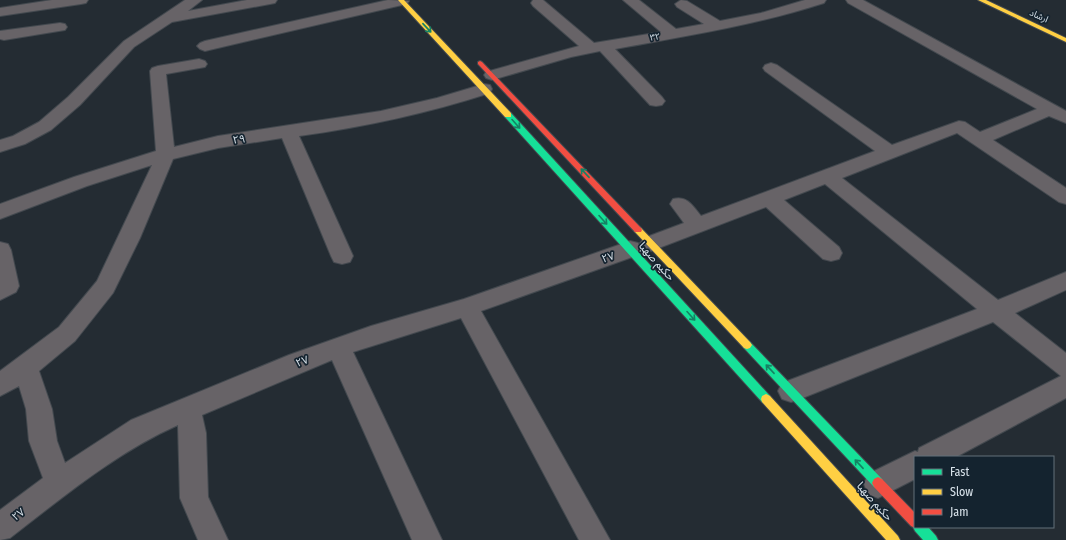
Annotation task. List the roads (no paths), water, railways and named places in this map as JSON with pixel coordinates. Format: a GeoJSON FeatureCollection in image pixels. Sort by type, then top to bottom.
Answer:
{"type":"FeatureCollection","features":[{"type":"Feature","properties":{"kind":"street"},"geometry":{"type":"LineString","coordinates":[[0,146],[19,140],[45,126],[74,101],[129,44],[195,0]]}},
{"type":"Feature","properties":{"kind":"street"},"geometry":{"type":"LineString","coordinates":[[167,20],[270,0]]}},
{"type":"Feature","properties":{"kind":"street"},"geometry":{"type":"LineString","coordinates":[[630,0],[674,34]]}},
{"type":"Feature","properties":{"kind":"street","name":"۳۲"},"geometry":{"type":"LineString","coordinates":[[488,82],[597,47],[717,26],[787,4],[819,0]]}},
{"type":"Feature","properties":{"kind":"street"},"geometry":{"type":"LineString","coordinates":[[853,0],[1066,118]]}},
{"type":"Feature","properties":{"kind":"street","name":"ارشاد"},"geometry":{"type":"LineString","coordinates":[[981,0],[1066,40]]}},
{"type":"Feature","properties":{"kind":"street"},"geometry":{"type":"LineString","coordinates":[[0,12],[74,1]]}},
{"type":"Feature","properties":{"kind":"street"},"geometry":{"type":"LineString","coordinates":[[4,35],[58,31],[74,1]]}},
{"type":"Feature","properties":{"kind":"street"},"geometry":{"type":"LineString","coordinates":[[205,46],[401,1]]}},
{"type":"Feature","properties":{"kind":"street","name":"حکیم صهبا"},"geometry":{"type":"LineString","coordinates":[[401,1],[488,82],[867,490],[914,521]]}},
{"type":"Feature","properties":{"kind":"street"},"geometry":{"type":"LineString","coordinates":[[538,3],[597,47],[656,101]]}},
{"type":"Feature","properties":{"kind":"street"},"geometry":{"type":"LineString","coordinates":[[682,4],[717,26]]}},
{"type":"Feature","properties":{"kind":"street","name":"حکیم صهبا"},"geometry":{"type":"LineString","coordinates":[[476,59],[488,82],[641,246],[791,391],[867,490],[894,540]]}},
{"type":"Feature","properties":{"kind":"street"},"geometry":{"type":"LineString","coordinates":[[0,385],[25,368],[68,334],[105,287],[130,238],[166,154],[158,72],[199,64]]}},
{"type":"Feature","properties":{"kind":"street"},"geometry":{"type":"LineString","coordinates":[[771,68],[889,152]]}},
{"type":"Feature","properties":{"kind":"street","name":"۲۹"},"geometry":{"type":"LineString","coordinates":[[0,212],[66,186],[166,154],[220,142],[390,116],[449,102],[488,82]]}},
{"type":"Feature","properties":{"kind":"street"},"geometry":{"type":"LineString","coordinates":[[979,139],[1051,109]]}},
{"type":"Feature","properties":{"kind":"street","name":"۲۷"},"geometry":{"type":"LineString","coordinates":[[0,528],[59,483],[140,429],[298,362],[467,307],[641,246],[959,126],[979,139]]}},
{"type":"Feature","properties":{"kind":"street"},"geometry":{"type":"LineString","coordinates":[[288,132],[342,256]]}},
{"type":"Feature","properties":{"kind":"street"},"geometry":{"type":"LineString","coordinates":[[979,139],[1066,197]]}},
{"type":"Feature","properties":{"kind":"street"},"geometry":{"type":"LineString","coordinates":[[827,176],[1066,367]]}},
{"type":"Feature","properties":{"kind":"street"},"geometry":{"type":"LineString","coordinates":[[769,198],[831,253]]}},
{"type":"Feature","properties":{"kind":"street"},"geometry":{"type":"LineString","coordinates":[[680,204],[697,225]]}},
{"type":"Feature","properties":{"kind":"street"},"geometry":{"type":"LineString","coordinates":[[0,250],[8,286],[0,291]]}},
{"type":"Feature","properties":{"kind":"street"},"geometry":{"type":"LineString","coordinates":[[791,391],[996,311],[1066,281]]}},
{"type":"Feature","properties":{"kind":"street"},"geometry":{"type":"LineString","coordinates":[[467,307],[595,540]]}},
{"type":"Feature","properties":{"kind":"street"},"geometry":{"type":"LineString","coordinates":[[339,348],[427,540]]}},
{"type":"Feature","properties":{"kind":"street"},"geometry":{"type":"LineString","coordinates":[[25,368],[39,409],[43,441],[59,483]]}},
{"type":"Feature","properties":{"kind":"street"},"geometry":{"type":"LineString","coordinates":[[931,456],[1066,384]]}},
{"type":"Feature","properties":{"kind":"street"},"geometry":{"type":"LineString","coordinates":[[188,409],[193,433],[194,498],[208,538]]}},
{"type":"Feature","properties":{"kind":"street"},"geometry":{"type":"LineString","coordinates":[[867,490],[914,465]]}},
{"type":"Feature","properties":{"kind":"street"},"geometry":{"type":"LineString","coordinates":[[920,528],[932,540]]}}]}
